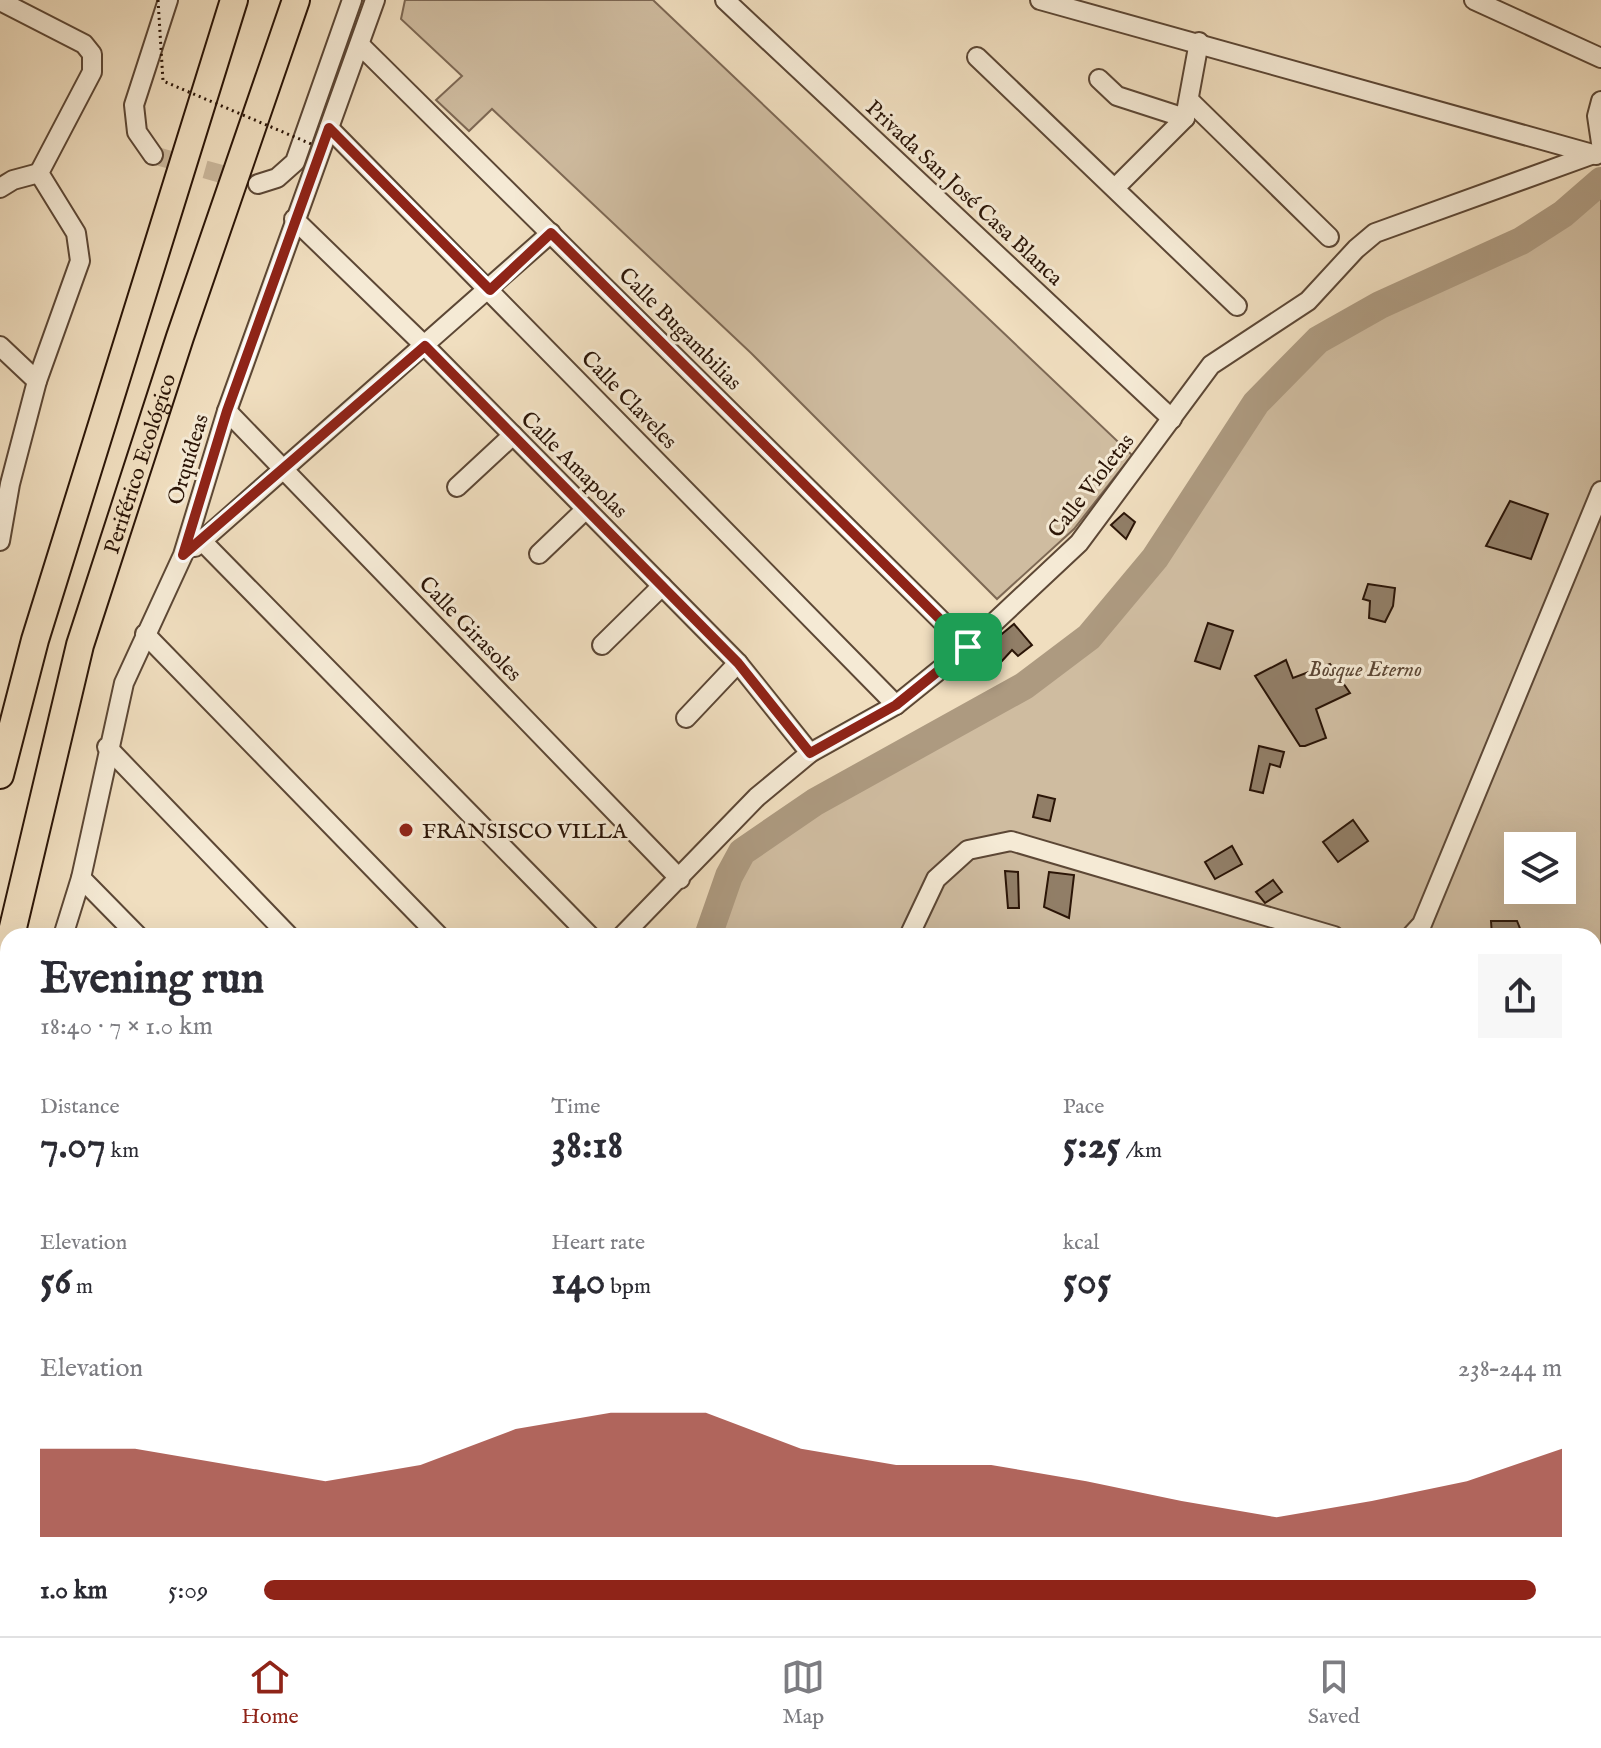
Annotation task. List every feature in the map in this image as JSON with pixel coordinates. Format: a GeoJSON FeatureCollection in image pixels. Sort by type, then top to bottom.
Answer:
{"type":"FeatureCollection","features":[{"type":"Feature","properties":{"kind":"highway","name":"Periférico Ecológico"},"geometry":{"type":"LineString","coordinates":[[0,775],[35,640],[234,0]]}},
{"type":"Feature","properties":{"kind":"highway","name":"Periférico Ecológico"},"geometry":{"type":"LineString","coordinates":[[13,928],[80,645],[180,337],[296,0]]}},
{"type":"Feature","properties":{"kind":"street"},"geometry":{"type":"LineString","coordinates":[[153,155],[137,132],[134,105],[168,0]]}},
{"type":"Feature","properties":{"kind":"street"},"geometry":{"type":"LineString","coordinates":[[258,184],[277,178],[295,162],[352,0]]}},
{"type":"Feature","properties":{"kind":"street","name":"Orquídeas"},"geometry":{"type":"LineString","coordinates":[[65,928],[81,878],[107,747],[124,683],[183,555],[227,411],[375,0]]}},
{"type":"Feature","properties":{"kind":"street","name":"Privada San José Casa Blanca"},"geometry":{"type":"LineString","coordinates":[[725,0],[1172,419]]}},
{"type":"Feature","properties":{"kind":"street"},"geometry":{"type":"LineString","coordinates":[[1040,0],[1598,151],[1597,116],[1601,101]]}},
{"type":"Feature","properties":{"kind":"street"},"geometry":{"type":"LineString","coordinates":[[1474,0],[1601,58]]}},
{"type":"Feature","properties":{"kind":"street"},"geometry":{"type":"LineString","coordinates":[[0,1],[84,44],[92,54],[92,72],[39,173],[13,180],[0,188]]}},
{"type":"Feature","properties":{"kind":"street"},"geometry":{"type":"LineString","coordinates":[[1116,187],[1188,109],[1199,42]]}},
{"type":"Feature","properties":{"kind":"street","name":"Calle Bugambilias"},"geometry":{"type":"LineString","coordinates":[[360,45],[968,647]]}},
{"type":"Feature","properties":{"kind":"street"},"geometry":{"type":"LineString","coordinates":[[977,57],[1237,306]]}},
{"type":"Feature","properties":{"kind":"street"},"geometry":{"type":"LineString","coordinates":[[1099,79],[1117,96],[1188,109],[1329,237]]}},
{"type":"Feature","properties":{"kind":"street","name":"Calle Claveles"},"geometry":{"type":"LineString","coordinates":[[329,128],[896,705]]}},
{"type":"Feature","properties":{"kind":"street","name":"Calle Violetas"},"geometry":{"type":"LineString","coordinates":[[630,928],[757,797],[810,753],[896,705],[968,647],[1079,543],[1211,365],[1308,301],[1375,233],[1598,151]]}},
{"type":"Feature","properties":{"kind":"street"},"geometry":{"type":"LineString","coordinates":[[0,541],[5,481],[80,261],[81,247],[39,173]]}},
{"type":"Feature","properties":{"kind":"street","name":"Calle Amapolas"},"geometry":{"type":"LineString","coordinates":[[294,219],[425,346],[738,663],[810,753]]}},
{"type":"Feature","properties":{"kind":"street"},"geometry":{"type":"LineString","coordinates":[[183,555],[490,290],[551,233]]}},
{"type":"Feature","properties":{"kind":"street"},"geometry":{"type":"LineString","coordinates":[[0,346],[37,381]]}},
{"type":"Feature","properties":{"kind":"street","name":"Calle Girasoles"},"geometry":{"type":"LineString","coordinates":[[227,411],[680,879]]}},
{"type":"Feature","properties":{"kind":"street"},"geometry":{"type":"LineString","coordinates":[[457,487],[513,435]]}},
{"type":"Feature","properties":{"kind":"street"},"geometry":{"type":"LineString","coordinates":[[1418,928],[1601,491]]}},
{"type":"Feature","properties":{"kind":"street"},"geometry":{"type":"LineString","coordinates":[[539,554],[586,509]]}},
{"type":"Feature","properties":{"kind":"street"},"geometry":{"type":"LineString","coordinates":[[202,541],[582,928]]}},
{"type":"Feature","properties":{"kind":"street"},"geometry":{"type":"LineString","coordinates":[[602,645],[662,586]]}},
{"type":"Feature","properties":{"kind":"street"},"geometry":{"type":"LineString","coordinates":[[145,634],[431,928]]}},
{"type":"Feature","properties":{"kind":"street"},"geometry":{"type":"LineString","coordinates":[[686,718],[738,663]]}},
{"type":"Feature","properties":{"kind":"street"},"geometry":{"type":"LineString","coordinates":[[107,747],[281,928]]}},
{"type":"Feature","properties":{"kind":"street"},"geometry":{"type":"LineString","coordinates":[[913,928],[936,879],[968,850],[1011,841],[1307,928]]}},
{"type":"Feature","properties":{"kind":"street"},"geometry":{"type":"LineString","coordinates":[[81,878],[130,928]]}},
{"type":"Feature","properties":{"kind":"path"},"geometry":{"type":"LineString","coordinates":[[158,0],[163,81],[330,152]]}},
{"type":"Feature","properties":{"kind":"green space"},"geometry":{"type":"Polygon","coordinates":[[[405,0],[653,0],[1132,455],[1074,529],[997,599],[751,353],[492,109],[469,131],[436,100],[462,76],[401,19],[405,0]]]}},
{"type":"Feature","properties":{"kind":"green space","name":"Bosque Eterno"},"geometry":{"type":"Polygon","coordinates":[[[1601,181],[1601,928],[711,928],[729,876],[742,852],[815,802],[1023,686],[1089,637],[1155,558],[1256,403],[1318,340],[1380,305],[1521,241],[1563,214],[1601,181]]]}},
{"type":"Feature","properties":{"kind":"building"},"geometry":{"type":"Polygon","coordinates":[[[1510,501],[1548,514],[1531,559],[1486,546],[1510,501]]]}},
{"type":"Feature","properties":{"kind":"building"},"geometry":{"type":"Polygon","coordinates":[[[1124,513],[1135,522],[1126,539],[1111,525],[1124,513]]]}},
{"type":"Feature","properties":{"kind":"building"},"geometry":{"type":"Polygon","coordinates":[[[1368,584],[1395,588],[1393,606],[1385,622],[1369,618],[1370,601],[1363,599],[1368,584]]]}},
{"type":"Feature","properties":{"kind":"building"},"geometry":{"type":"Polygon","coordinates":[[[1208,623],[1233,631],[1220,669],[1195,661],[1208,623]]]}},
{"type":"Feature","properties":{"kind":"building"},"geometry":{"type":"Polygon","coordinates":[[[1014,624],[1032,645],[1018,656],[1012,650],[1001,662],[986,647],[1014,624]]]}},
{"type":"Feature","properties":{"kind":"building"},"geometry":{"type":"Polygon","coordinates":[[[1286,660],[1293,678],[1330,664],[1350,693],[1316,709],[1326,738],[1305,746],[1300,746],[1255,676],[1286,660]]]}},
{"type":"Feature","properties":{"kind":"building"},"geometry":{"type":"Polygon","coordinates":[[[1259,746],[1284,752],[1280,767],[1270,764],[1263,793],[1250,790],[1259,746]]]}},
{"type":"Feature","properties":{"kind":"building"},"geometry":{"type":"Polygon","coordinates":[[[1038,795],[1055,799],[1050,821],[1033,817],[1038,795]]]}},
{"type":"Feature","properties":{"kind":"building"},"geometry":{"type":"Polygon","coordinates":[[[1353,820],[1368,841],[1338,862],[1323,842],[1353,820]]]}},
{"type":"Feature","properties":{"kind":"building"},"geometry":{"type":"Polygon","coordinates":[[[1232,846],[1242,864],[1215,879],[1205,862],[1232,846]]]}},
{"type":"Feature","properties":{"kind":"building"},"geometry":{"type":"Polygon","coordinates":[[[1005,871],[1018,872],[1019,908],[1008,908],[1005,871]]]}},
{"type":"Feature","properties":{"kind":"building"},"geometry":{"type":"Polygon","coordinates":[[[1049,872],[1074,875],[1069,918],[1044,907],[1049,872]]]}},
{"type":"Feature","properties":{"kind":"building"},"geometry":{"type":"Polygon","coordinates":[[[1273,880],[1282,892],[1265,903],[1256,892],[1273,880]]]}},
{"type":"Feature","properties":{"kind":"building"},"geometry":{"type":"Polygon","coordinates":[[[1491,921],[1517,921],[1520,928],[1491,928],[1491,921]]]}},
{"type":"Feature","properties":{"kind":"waterway"},"geometry":{"type":"LineString","coordinates":[[711,928],[729,876],[742,852],[815,802],[1024,686],[1089,637],[1155,558],[1256,403],[1318,340],[1380,305],[1521,241],[1563,214],[1601,181]]}},
{"type":"Feature","properties":{"kind":"tunnel"},"geometry":{"type":"LineString","coordinates":[[153,155],[243,180]]}},
{"type":"Feature","properties":{"kind":"place","name":"FRANSISCO VILLA"},"geometry":{"type":"Point","coordinates":[406,830]}},
{"type":"Feature","properties":{"kind":"route"},"geometry":{"type":"LineString","coordinates":[[329,128],[490,290],[551,233],[968,647],[896,705],[810,753],[738,663],[425,346],[183,555],[227,411],[329,128]]}}]}
